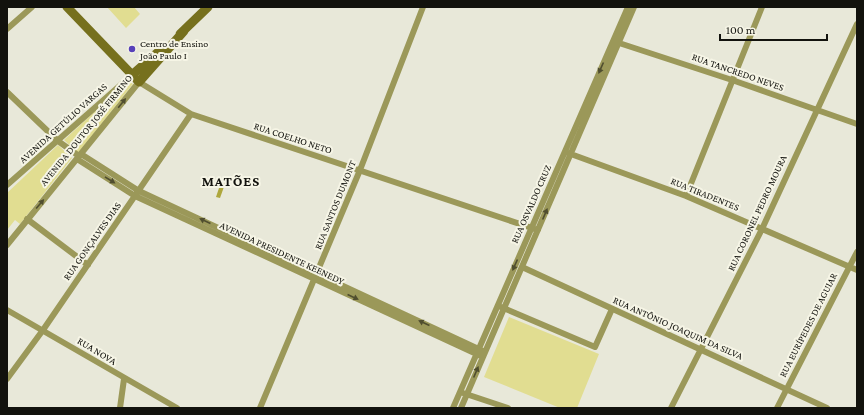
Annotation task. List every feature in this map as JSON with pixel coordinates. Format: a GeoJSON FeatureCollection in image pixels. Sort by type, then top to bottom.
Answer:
{"type":"FeatureCollection","features":[{"type":"Feature","properties":{"kind":"street"},"geometry":{"type":"LineString","coordinates":[[7,29],[32,7]]}},
{"type":"Feature","properties":{"kind":"street"},"geometry":{"type":"LineString","coordinates":[[67,7],[139,82]]}},
{"type":"Feature","properties":{"kind":"street","name":"AVENIDA DOUTOR JOSÉ FIRMINO"},"geometry":{"type":"LineString","coordinates":[[7,245],[26,219],[79,157],[139,82],[184,31],[208,7]]}},
{"type":"Feature","properties":{"kind":"street","name":"RUA SANTOS DUMONT"},"geometry":{"type":"LineString","coordinates":[[260,408],[360,170],[423,7]]}},
{"type":"Feature","properties":{"kind":"street","name":"RUA OSVALDO CRUZ"},"geometry":{"type":"LineString","coordinates":[[616,42],[628,7]]}},
{"type":"Feature","properties":{"kind":"street","name":"RUA OSVALDO CRUZ"},"geometry":{"type":"LineString","coordinates":[[461,408],[481,353],[616,42],[634,7]]}},
{"type":"Feature","properties":{"kind":"street"},"geometry":{"type":"LineString","coordinates":[[686,196],[762,7]]}},
{"type":"Feature","properties":{"kind":"street","name":"RUA CORONEL PEDRO MOURA"},"geometry":{"type":"LineString","coordinates":[[672,408],[762,228],[857,24]]}},
{"type":"Feature","properties":{"kind":"street","name":"AVENIDA DOUTOR JOSÉ FIRMINO"},"geometry":{"type":"LineString","coordinates":[[132,75],[184,31]]}},
{"type":"Feature","properties":{"kind":"street","name":"RUA TANCREDO NEVES"},"geometry":{"type":"LineString","coordinates":[[616,42],[732,80],[857,124]]}},
{"type":"Feature","properties":{"kind":"street","name":"AVENIDA GETÚLIO VARGAS"},"geometry":{"type":"LineString","coordinates":[[7,185],[132,75]]}},
{"type":"Feature","properties":{"kind":"street","name":"RUA COELHO NETO"},"geometry":{"type":"LineString","coordinates":[[139,82],[191,114],[535,229]]}},
{"type":"Feature","properties":{"kind":"street","name":"AVENIDA PRESIDENTE KEENEDY"},"geometry":{"type":"LineString","coordinates":[[7,92],[58,141],[79,157],[137,194],[481,353]]}},
{"type":"Feature","properties":{"kind":"street","name":"RUA GONÇALVES DIAS"},"geometry":{"type":"LineString","coordinates":[[7,379],[43,330],[191,114]]}},
{"type":"Feature","properties":{"kind":"street","name":"RUA TIRADENTES"},"geometry":{"type":"LineString","coordinates":[[568,152],[686,196],[857,270]]}},
{"type":"Feature","properties":{"kind":"street"},"geometry":{"type":"LineString","coordinates":[[26,219],[88,265]]}},
{"type":"Feature","properties":{"kind":"street","name":"RUA OSVALDO CRUZ"},"geometry":{"type":"LineString","coordinates":[[501,307],[522,267],[535,229]]}},
{"type":"Feature","properties":{"kind":"street","name":"RUA EURÍPEDES DE AGUIAR"},"geometry":{"type":"LineString","coordinates":[[777,408],[857,252]]}},
{"type":"Feature","properties":{"kind":"street","name":"RUA ANTÔNIO JOAQUIM DA SILVA"},"geometry":{"type":"LineString","coordinates":[[522,267],[827,408]]}},
{"type":"Feature","properties":{"kind":"street"},"geometry":{"type":"LineString","coordinates":[[501,307],[595,347],[612,309]]}},
{"type":"Feature","properties":{"kind":"street","name":"RUA NOVA"},"geometry":{"type":"LineString","coordinates":[[7,310],[176,408]]}},
{"type":"Feature","properties":{"kind":"street","name":"RUA OSVALDO CRUZ"},"geometry":{"type":"LineString","coordinates":[[453,408],[481,353]]}},
{"type":"Feature","properties":{"kind":"street"},"geometry":{"type":"LineString","coordinates":[[120,408],[124,379]]}},
{"type":"Feature","properties":{"kind":"street"},"geometry":{"type":"LineString","coordinates":[[460,392],[508,408]]}},
{"type":"Feature","properties":{"kind":"shaded area"},"geometry":{"type":"Polygon","coordinates":[[[107,7],[134,7],[140,14],[126,28],[107,7]]]}},
{"type":"Feature","properties":{"kind":"shaded area"},"geometry":{"type":"Polygon","coordinates":[[[128,81],[133,84],[78,153],[64,140],[128,81]]]}},
{"type":"Feature","properties":{"kind":"shaded area"},"geometry":{"type":"Polygon","coordinates":[[[58,145],[72,158],[20,224],[15,220],[7,230],[7,193],[58,145]]]}},
{"type":"Feature","properties":{"kind":"shaded area"},"geometry":{"type":"Polygon","coordinates":[[[221,182],[225,184],[220,198],[216,197],[221,182]]]}},
{"type":"Feature","properties":{"kind":"shaded area"},"geometry":{"type":"Polygon","coordinates":[[[509,317],[599,354],[577,408],[560,408],[484,377],[509,317]]]}},
{"type":"Feature","properties":{"kind":"place","name":"Centro de Ensino João Paulo I"},"geometry":{"type":"Point","coordinates":[132,49]}},
{"type":"Feature","properties":{"kind":"district","name":"MATÕES"},"geometry":{"type":"Point","coordinates":[231,181]}}]}
